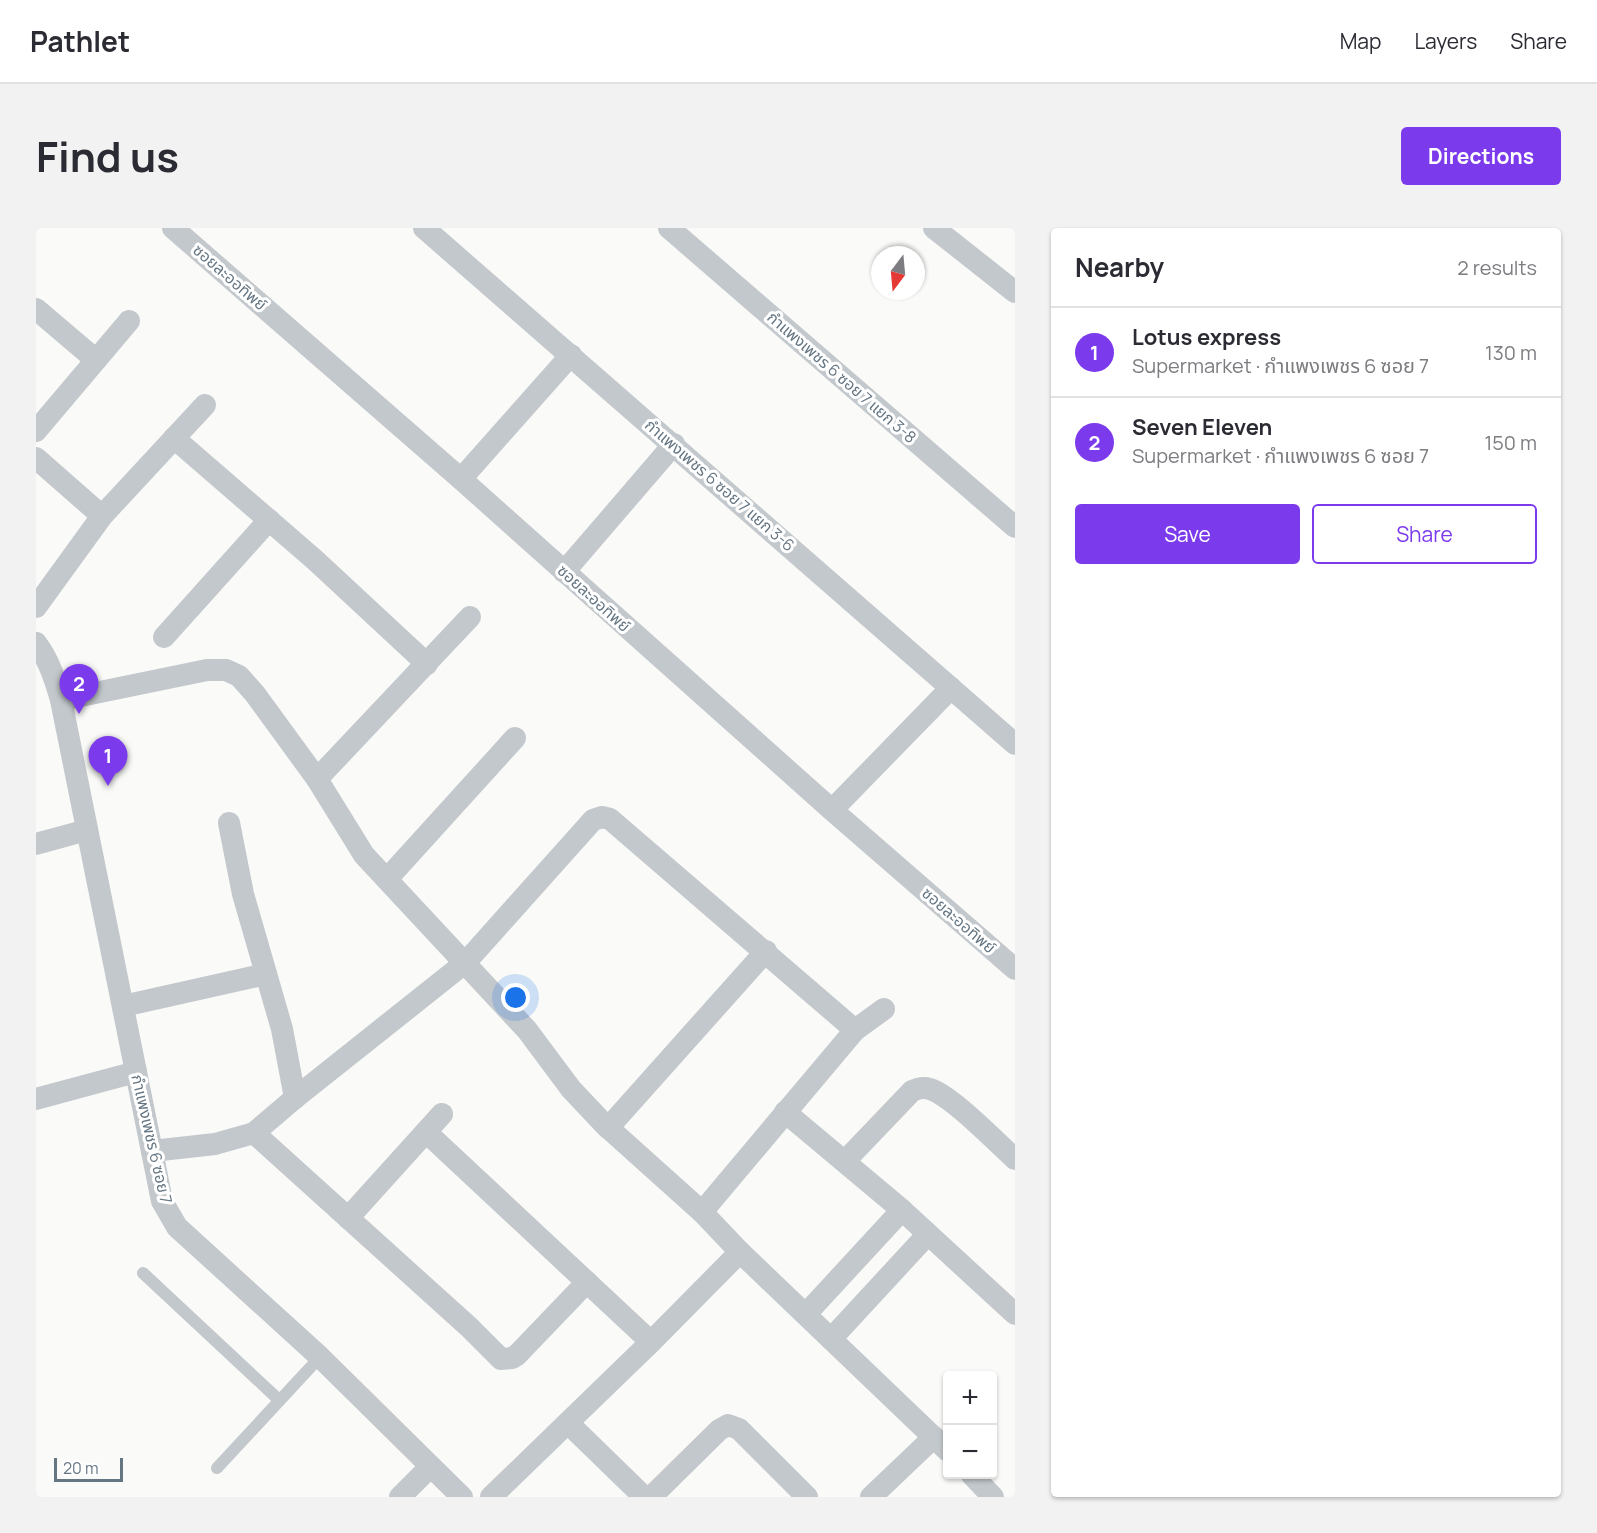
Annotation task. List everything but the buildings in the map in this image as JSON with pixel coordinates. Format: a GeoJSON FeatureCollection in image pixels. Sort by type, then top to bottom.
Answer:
{"type":"FeatureCollection","features":[{"type":"Feature","properties":{"kind":"street","name":"ซอยละออทิพย์"},"geometry":{"type":"LineString","coordinates":[[173,228],[461,479],[832,810],[1015,969]]}},
{"type":"Feature","properties":{"kind":"street","name":"กำแพงเพชร 6 ซอย 7 แยก 3-6"},"geometry":{"type":"LineString","coordinates":[[424,228],[1015,744]]}},
{"type":"Feature","properties":{"kind":"street","name":"กำแพงเพชร 6 ซอย 7 แยก 3-8"},"geometry":{"type":"LineString","coordinates":[[669,228],[1015,526]]}},
{"type":"Feature","properties":{"kind":"street"},"geometry":{"type":"LineString","coordinates":[[934,228],[1015,292]]}},
{"type":"Feature","properties":{"kind":"street"},"geometry":{"type":"LineString","coordinates":[[36,309],[96,360]]}},
{"type":"Feature","properties":{"kind":"street"},"geometry":{"type":"LineString","coordinates":[[36,430],[129,321]]}},
{"type":"Feature","properties":{"kind":"street"},"geometry":{"type":"LineString","coordinates":[[461,479],[571,355]]}},
{"type":"Feature","properties":{"kind":"street"},"geometry":{"type":"LineString","coordinates":[[36,607],[102,516],[205,405]]}},
{"type":"Feature","properties":{"kind":"street"},"geometry":{"type":"LineString","coordinates":[[174,438],[269,520],[427,664]]}},
{"type":"Feature","properties":{"kind":"street"},"geometry":{"type":"LineString","coordinates":[[564,572],[674,444]]}},
{"type":"Feature","properties":{"kind":"street"},"geometry":{"type":"LineString","coordinates":[[36,458],[102,516]]}},
{"type":"Feature","properties":{"kind":"street"},"geometry":{"type":"LineString","coordinates":[[164,637],[269,520]]}},
{"type":"Feature","properties":{"kind":"street"},"geometry":{"type":"LineString","coordinates":[[317,779],[470,617]]}},
{"type":"Feature","properties":{"kind":"street","name":"กำแพงเพชร 6 ซอย 7"},"geometry":{"type":"LineString","coordinates":[[36,642],[54,674],[61,700],[162,1201],[177,1227],[320,1357],[462,1497]]}},
{"type":"Feature","properties":{"kind":"street"},"geometry":{"type":"LineString","coordinates":[[61,700],[207,670],[226,670],[239,676],[255,694],[317,779],[364,855],[527,1029],[571,1089],[608,1128],[702,1212],[740,1252],[941,1444],[871,1497]]}},
{"type":"Feature","properties":{"kind":"street"},"geometry":{"type":"LineString","coordinates":[[832,810],[951,688]]}},
{"type":"Feature","properties":{"kind":"street"},"geometry":{"type":"LineString","coordinates":[[387,879],[515,738]]}},
{"type":"Feature","properties":{"kind":"street"},"geometry":{"type":"LineString","coordinates":[[152,1151],[215,1144],[254,1133],[466,962],[593,820],[602,817],[610,819],[855,1030]]}},
{"type":"Feature","properties":{"kind":"street"},"geometry":{"type":"LineString","coordinates":[[229,823],[243,894],[282,1029],[295,1098]]}},
{"type":"Feature","properties":{"kind":"street"},"geometry":{"type":"LineString","coordinates":[[36,844],[87,830]]}},
{"type":"Feature","properties":{"kind":"street"},"geometry":{"type":"LineString","coordinates":[[608,1128],[766,951]]}},
{"type":"Feature","properties":{"kind":"street"},"geometry":{"type":"LineString","coordinates":[[123,1006],[266,974]]}},
{"type":"Feature","properties":{"kind":"street"},"geometry":{"type":"LineString","coordinates":[[702,1212],[855,1030],[884,1009]]}},
{"type":"Feature","properties":{"kind":"street"},"geometry":{"type":"LineString","coordinates":[[36,1099],[136,1072]]}},
{"type":"Feature","properties":{"kind":"street"},"geometry":{"type":"LineString","coordinates":[[845,1161],[912,1091],[920,1088],[936,1092],[953,1104],[1015,1160]]}},
{"type":"Feature","properties":{"kind":"street"},"geometry":{"type":"LineString","coordinates":[[785,1112],[902,1210],[1015,1314]]}},
{"type":"Feature","properties":{"kind":"street"},"geometry":{"type":"LineString","coordinates":[[348,1218],[442,1114]]}},
{"type":"Feature","properties":{"kind":"street"},"geometry":{"type":"LineString","coordinates":[[426,1132],[651,1342]]}},
{"type":"Feature","properties":{"kind":"street"},"geometry":{"type":"LineString","coordinates":[[254,1133],[501,1359],[513,1358],[517,1355],[587,1282]]}},
{"type":"Feature","properties":{"kind":"street"},"geometry":{"type":"LineString","coordinates":[[806,1314],[902,1210]]}},
{"type":"Feature","properties":{"kind":"street"},"geometry":{"type":"LineString","coordinates":[[831,1339],[928,1234]]}},
{"type":"Feature","properties":{"kind":"street"},"geometry":{"type":"LineString","coordinates":[[491,1497],[740,1252]]}},
{"type":"Feature","properties":{"kind":"street"},"geometry":{"type":"LineString","coordinates":[[568,1423],[644,1497]]}},
{"type":"Feature","properties":{"kind":"street"},"geometry":{"type":"LineString","coordinates":[[651,1497],[719,1430],[728,1425],[739,1429],[807,1497]]}},
{"type":"Feature","properties":{"kind":"street"},"geometry":{"type":"LineString","coordinates":[[400,1497],[430,1467]]}},
{"type":"Feature","properties":{"kind":"street"},"geometry":{"type":"LineString","coordinates":[[976,1479],[993,1497]]}},
{"type":"Feature","properties":{"kind":"lane"},"geometry":{"type":"LineString","coordinates":[[142,1273],[279,1400]]}},
{"type":"Feature","properties":{"kind":"lane"},"geometry":{"type":"LineString","coordinates":[[217,1468],[320,1357]]}},
{"type":"Feature","properties":{"kind":"place","name":"Seven Eleven"},"geometry":{"type":"Point","coordinates":[79,714]}},
{"type":"Feature","properties":{"kind":"place","name":"Lotus express"},"geometry":{"type":"Point","coordinates":[108,786]}}]}
